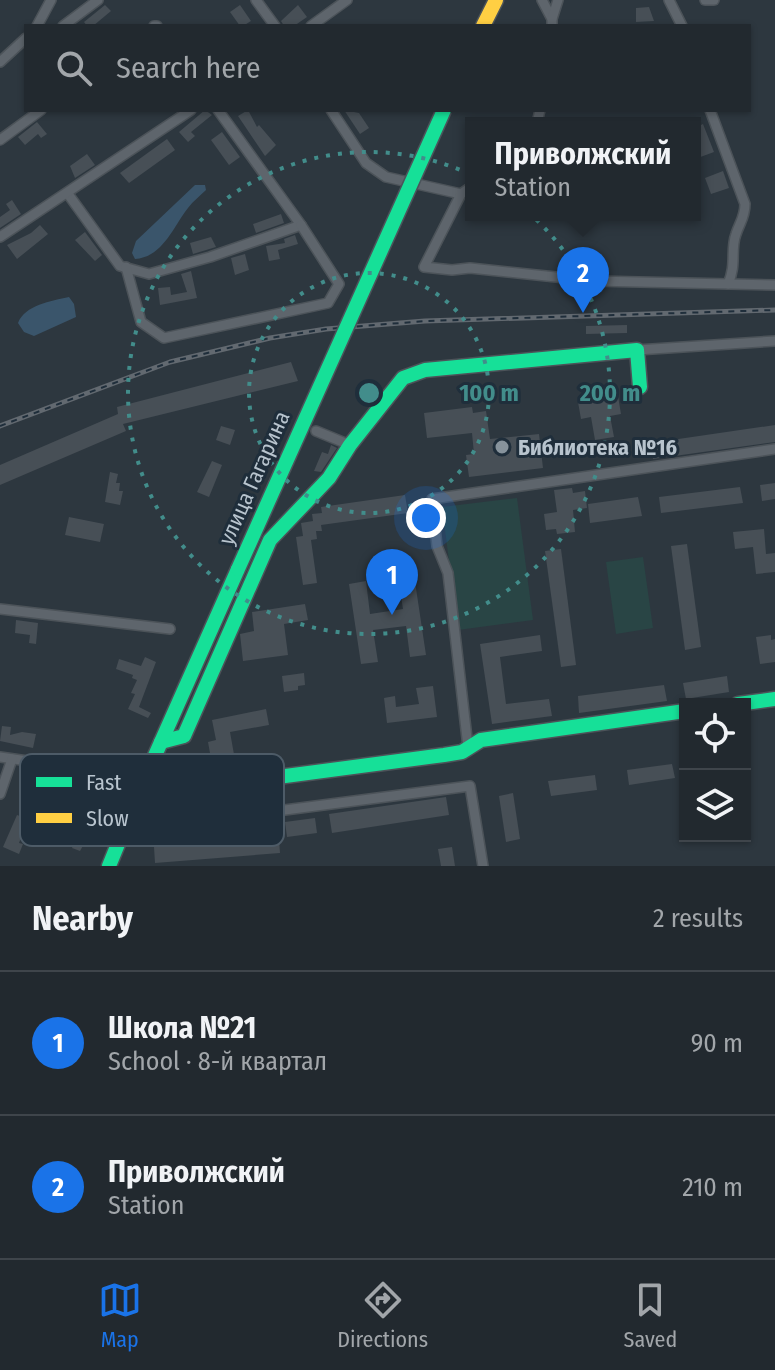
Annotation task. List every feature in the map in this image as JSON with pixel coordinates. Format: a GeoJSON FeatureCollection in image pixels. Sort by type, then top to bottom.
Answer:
{"type":"FeatureCollection","features":[{"type":"Feature","properties":{"kind":"street"},"geometry":{"type":"LineString","coordinates":[[41,24],[51,0]]}},
{"type":"Feature","properties":{"kind":"street"},"geometry":{"type":"LineString","coordinates":[[66,24],[98,0]]}},
{"type":"Feature","properties":{"kind":"street"},"geometry":{"type":"LineString","coordinates":[[256,0],[274,24]]}},
{"type":"Feature","properties":{"kind":"street"},"geometry":{"type":"LineString","coordinates":[[314,24],[347,0]]}},
{"type":"Feature","properties":{"kind":"street"},"geometry":{"type":"LineString","coordinates":[[484,24],[496,0]]}},
{"type":"Feature","properties":{"kind":"street"},"geometry":{"type":"LineString","coordinates":[[542,0],[552,23]]}},
{"type":"Feature","properties":{"kind":"street"},"geometry":{"type":"LineString","coordinates":[[552,23],[558,0]]}},
{"type":"Feature","properties":{"kind":"street"},"geometry":{"type":"LineString","coordinates":[[669,0],[681,24]]}},
{"type":"Feature","properties":{"kind":"street"},"geometry":{"type":"LineString","coordinates":[[705,0],[714,0]]}},
{"type":"Feature","properties":{"kind":"street"},"geometry":{"type":"LineString","coordinates":[[0,62],[24,40]]}},
{"type":"Feature","properties":{"kind":"street"},"geometry":{"type":"LineString","coordinates":[[0,140],[38,112]]}},
{"type":"Feature","properties":{"kind":"street"},"geometry":{"type":"LineString","coordinates":[[0,237],[188,112]]}},
{"type":"Feature","properties":{"kind":"street"},"geometry":{"type":"LineString","coordinates":[[126,267],[141,322],[164,338],[328,303],[339,284],[301,225],[219,112]]}},
{"type":"Feature","properties":{"kind":"street"},"geometry":{"type":"LineString","coordinates":[[332,112],[366,163],[386,177],[461,194]]}},
{"type":"Feature","properties":{"kind":"street","name":"улица Гагарина"},"geometry":{"type":"LineString","coordinates":[[156,754],[443,112]]}},
{"type":"Feature","properties":{"kind":"street"},"geometry":{"type":"LineString","coordinates":[[711,112],[745,204],[745,214],[734,240],[734,270],[728,284]]}},
{"type":"Feature","properties":{"kind":"street"},"geometry":{"type":"LineString","coordinates":[[465,191],[424,267],[470,268],[594,281],[775,285]]}},
{"type":"Feature","properties":{"kind":"street"},"geometry":{"type":"LineString","coordinates":[[68,194],[120,266],[149,274],[210,257],[301,225]]}},
{"type":"Feature","properties":{"kind":"street"},"geometry":{"type":"LineString","coordinates":[[161,742],[184,736],[270,540],[329,478],[350,445],[403,378],[411,373],[637,350],[775,341]]}},
{"type":"Feature","properties":{"kind":"street"},"geometry":{"type":"LineString","coordinates":[[637,350],[640,387]]}},
{"type":"Feature","properties":{"kind":"street"},"geometry":{"type":"LineString","coordinates":[[316,431],[350,445]]}},
{"type":"Feature","properties":{"kind":"street"},"geometry":{"type":"LineString","coordinates":[[468,747],[448,573],[437,546],[432,499],[775,449]]}},
{"type":"Feature","properties":{"kind":"street"},"geometry":{"type":"LineString","coordinates":[[0,609],[170,629]]}},
{"type":"Feature","properties":{"kind":"street"},"geometry":{"type":"LineString","coordinates":[[751,702],[775,699]]}},
{"type":"Feature","properties":{"kind":"street"},"geometry":{"type":"LineString","coordinates":[[284,776],[444,755],[462,752],[481,740],[679,712]]}},
{"type":"Feature","properties":{"kind":"street"},"geometry":{"type":"LineString","coordinates":[[0,757],[20,760]]}},
{"type":"Feature","properties":{"kind":"street"},"geometry":{"type":"LineString","coordinates":[[0,794],[12,759]]}},
{"type":"Feature","properties":{"kind":"street"},"geometry":{"type":"LineString","coordinates":[[284,810],[470,786],[483,866]]}},
{"type":"Feature","properties":{"kind":"street","name":"улица Гагарина"},"geometry":{"type":"LineString","coordinates":[[109,866],[117,846]]}},
{"type":"Feature","properties":{"kind":"green space"},"geometry":{"type":"Polygon","coordinates":[[[517,498],[533,620],[458,630],[442,507],[517,498]]]}},
{"type":"Feature","properties":{"kind":"green space"},"geometry":{"type":"Polygon","coordinates":[[[643,557],[653,628],[616,634],[606,562],[643,557]]]}},
{"type":"Feature","properties":{"kind":"water"},"geometry":{"type":"Polygon","coordinates":[[[195,185],[205,185],[206,190],[190,205],[166,240],[153,253],[135,259],[132,253],[136,241],[195,185]]]}},
{"type":"Feature","properties":{"kind":"water"},"geometry":{"type":"Polygon","coordinates":[[[69,297],[74,304],[76,317],[34,336],[24,332],[18,323],[32,308],[69,297]]]}},
{"type":"Feature","properties":{"kind":"building"},"geometry":{"type":"Polygon","coordinates":[[[105,5],[111,11],[95,24],[84,22],[105,5]]]}},
{"type":"Feature","properties":{"kind":"building"},"geometry":{"type":"Polygon","coordinates":[[[240,5],[251,21],[239,24],[230,12],[240,5]]]}},
{"type":"Feature","properties":{"kind":"building"},"geometry":{"type":"Polygon","coordinates":[[[298,5],[307,17],[297,24],[283,24],[281,21],[298,5]]]}},
{"type":"Feature","properties":{"kind":"building"},"geometry":{"type":"Polygon","coordinates":[[[649,7],[654,21],[636,22],[636,8],[649,7]]]}},
{"type":"Feature","properties":{"kind":"building"},"geometry":{"type":"Polygon","coordinates":[[[203,112],[212,115],[191,132],[195,136],[188,142],[179,132],[203,112]]]}},
{"type":"Feature","properties":{"kind":"building"},"geometry":{"type":"Polygon","coordinates":[[[249,112],[257,127],[259,125],[276,145],[265,156],[238,116],[249,112]]]}},
{"type":"Feature","properties":{"kind":"building"},"geometry":{"type":"Polygon","coordinates":[[[345,112],[359,113],[369,128],[360,134],[345,112]]]}},
{"type":"Feature","properties":{"kind":"building"},"geometry":{"type":"Polygon","coordinates":[[[37,122],[47,134],[41,138],[38,134],[25,145],[18,137],[37,122]]]}},
{"type":"Feature","properties":{"kind":"building"},"geometry":{"type":"Polygon","coordinates":[[[701,125],[714,152],[701,157],[701,125]]]}},
{"type":"Feature","properties":{"kind":"building"},"geometry":{"type":"Polygon","coordinates":[[[222,132],[240,157],[229,165],[211,140],[222,132]]]}},
{"type":"Feature","properties":{"kind":"building"},"geometry":{"type":"Polygon","coordinates":[[[167,139],[175,150],[129,183],[120,173],[167,139]]]}},
{"type":"Feature","properties":{"kind":"building"},"geometry":{"type":"Polygon","coordinates":[[[87,154],[95,165],[75,178],[70,166],[87,154]]]}},
{"type":"Feature","properties":{"kind":"building"},"geometry":{"type":"Polygon","coordinates":[[[723,171],[729,188],[711,194],[705,178],[723,171]]]}},
{"type":"Feature","properties":{"kind":"building"},"geometry":{"type":"Polygon","coordinates":[[[12,200],[21,214],[0,228],[0,217],[10,210],[6,204],[12,200]]]}},
{"type":"Feature","properties":{"kind":"building"},"geometry":{"type":"Polygon","coordinates":[[[281,214],[284,223],[256,233],[253,224],[281,214]]]}},
{"type":"Feature","properties":{"kind":"building"},"geometry":{"type":"Polygon","coordinates":[[[40,225],[48,234],[17,259],[7,245],[40,225]]]}},
{"type":"Feature","properties":{"kind":"building"},"geometry":{"type":"Polygon","coordinates":[[[85,232],[102,255],[95,261],[75,240],[85,232]]]}},
{"type":"Feature","properties":{"kind":"building"},"geometry":{"type":"Polygon","coordinates":[[[295,235],[298,244],[278,250],[280,259],[269,261],[266,246],[285,243],[284,239],[295,235]]]}},
{"type":"Feature","properties":{"kind":"building"},"geometry":{"type":"Polygon","coordinates":[[[211,237],[216,247],[193,254],[190,243],[211,237]]]}},
{"type":"Feature","properties":{"kind":"building"},"geometry":{"type":"Polygon","coordinates":[[[245,254],[249,270],[235,275],[231,258],[245,254]]]}},
{"type":"Feature","properties":{"kind":"building"},"geometry":{"type":"Polygon","coordinates":[[[191,271],[197,298],[160,305],[158,288],[170,287],[171,295],[187,292],[181,274],[191,271]]]}},
{"type":"Feature","properties":{"kind":"building"},"geometry":{"type":"Polygon","coordinates":[[[627,325],[627,333],[586,334],[586,326],[627,325]]]}},
{"type":"Feature","properties":{"kind":"building"},"geometry":{"type":"Polygon","coordinates":[[[291,362],[298,381],[123,424],[126,431],[0,485],[0,465],[118,414],[117,407],[291,362]]]}},
{"type":"Feature","properties":{"kind":"building"},"geometry":{"type":"Polygon","coordinates":[[[618,396],[621,414],[610,416],[614,437],[595,440],[591,417],[581,419],[578,402],[618,396]]]}},
{"type":"Feature","properties":{"kind":"building"},"geometry":{"type":"Polygon","coordinates":[[[472,407],[473,413],[486,411],[490,439],[539,434],[543,468],[469,477],[466,455],[474,454],[472,433],[427,438],[424,413],[472,407]]]}},
{"type":"Feature","properties":{"kind":"building"},"geometry":{"type":"Polygon","coordinates":[[[775,425],[775,442],[653,459],[651,443],[775,425]]]}},
{"type":"Feature","properties":{"kind":"building"},"geometry":{"type":"Polygon","coordinates":[[[221,426],[235,430],[230,445],[216,440],[221,426]]]}},
{"type":"Feature","properties":{"kind":"building"},"geometry":{"type":"Polygon","coordinates":[[[331,445],[337,448],[321,472],[314,471],[322,452],[328,454],[331,445]]]}},
{"type":"Feature","properties":{"kind":"building"},"geometry":{"type":"Polygon","coordinates":[[[212,461],[222,465],[209,497],[197,492],[212,461]]]}},
{"type":"Feature","properties":{"kind":"building"},"geometry":{"type":"Polygon","coordinates":[[[110,472],[118,474],[116,483],[120,483],[119,491],[123,491],[120,505],[105,502],[110,472]]]}},
{"type":"Feature","properties":{"kind":"building"},"geometry":{"type":"Polygon","coordinates":[[[775,483],[775,499],[762,501],[760,485],[775,483]]]}},
{"type":"Feature","properties":{"kind":"building"},"geometry":{"type":"Polygon","coordinates":[[[740,487],[743,503],[661,513],[659,497],[740,487]]]}},
{"type":"Feature","properties":{"kind":"building"},"geometry":{"type":"Polygon","coordinates":[[[572,488],[573,493],[585,491],[587,508],[573,510],[575,532],[557,534],[556,529],[546,530],[544,514],[557,512],[554,490],[572,488]]]}},
{"type":"Feature","properties":{"kind":"building"},"geometry":{"type":"Polygon","coordinates":[[[405,495],[408,513],[321,525],[322,531],[316,531],[317,539],[311,540],[317,583],[303,585],[296,537],[303,536],[301,523],[313,521],[312,514],[322,513],[321,507],[405,495]]]}},
{"type":"Feature","properties":{"kind":"building"},"geometry":{"type":"Polygon","coordinates":[[[638,497],[642,516],[590,523],[588,504],[638,497]]]}},
{"type":"Feature","properties":{"kind":"building"},"geometry":{"type":"Polygon","coordinates":[[[69,517],[104,524],[100,542],[65,535],[69,517]]]}},
{"type":"Feature","properties":{"kind":"building"},"geometry":{"type":"Polygon","coordinates":[[[764,529],[766,554],[775,553],[775,572],[756,574],[753,547],[735,549],[733,532],[764,529]]]}},
{"type":"Feature","properties":{"kind":"building"},"geometry":{"type":"Polygon","coordinates":[[[687,544],[701,647],[685,650],[671,546],[687,544]]]}},
{"type":"Feature","properties":{"kind":"building"},"geometry":{"type":"Polygon","coordinates":[[[561,549],[576,665],[561,667],[545,551],[561,549]]]}},
{"type":"Feature","properties":{"kind":"building"},"geometry":{"type":"Polygon","coordinates":[[[414,575],[426,655],[410,657],[406,626],[373,630],[378,662],[361,664],[349,584],[366,581],[370,614],[403,609],[398,577],[414,575]]]}},
{"type":"Feature","properties":{"kind":"building"},"geometry":{"type":"Polygon","coordinates":[[[305,604],[308,620],[284,624],[288,655],[243,661],[240,634],[254,631],[252,612],[305,604]]]}},
{"type":"Feature","properties":{"kind":"building"},"geometry":{"type":"Polygon","coordinates":[[[16,620],[38,623],[36,644],[29,643],[30,635],[15,633],[16,620]]]}},
{"type":"Feature","properties":{"kind":"building"},"geometry":{"type":"Polygon","coordinates":[[[540,635],[542,651],[500,657],[506,704],[549,699],[552,716],[492,724],[480,644],[540,635]]]}},
{"type":"Feature","properties":{"kind":"building"},"geometry":{"type":"Polygon","coordinates":[[[771,635],[771,640],[775,639],[775,662],[760,664],[756,637],[771,635]]]}},
{"type":"Feature","properties":{"kind":"building"},"geometry":{"type":"Polygon","coordinates":[[[145,657],[156,662],[139,707],[151,713],[148,718],[128,709],[137,680],[132,678],[133,675],[116,669],[119,659],[141,666],[145,657]]]}},
{"type":"Feature","properties":{"kind":"building"},"geometry":{"type":"Polygon","coordinates":[[[304,673],[305,685],[298,686],[298,690],[284,692],[282,676],[304,673]]]}},
{"type":"Feature","properties":{"kind":"building"},"geometry":{"type":"Polygon","coordinates":[[[727,676],[729,692],[686,698],[683,683],[727,676]]]}},
{"type":"Feature","properties":{"kind":"building"},"geometry":{"type":"Polygon","coordinates":[[[664,685],[667,701],[579,713],[578,696],[664,685]]]}},
{"type":"Feature","properties":{"kind":"building"},"geometry":{"type":"Polygon","coordinates":[[[433,686],[437,717],[387,723],[384,698],[395,696],[396,707],[419,704],[416,688],[433,686]]]}},
{"type":"Feature","properties":{"kind":"building"},"geometry":{"type":"Polygon","coordinates":[[[266,709],[269,725],[230,732],[234,754],[210,754],[208,742],[216,740],[212,720],[266,709]]]}},
{"type":"Feature","properties":{"kind":"building"},"geometry":{"type":"Polygon","coordinates":[[[2,726],[11,727],[10,735],[22,732],[36,734],[33,748],[0,741],[2,726]]]}},
{"type":"Feature","properties":{"kind":"building"},"geometry":{"type":"Polygon","coordinates":[[[672,764],[675,778],[629,785],[627,770],[672,764]]]}},
{"type":"Feature","properties":{"kind":"building"},"geometry":{"type":"Polygon","coordinates":[[[595,775],[597,790],[551,796],[548,781],[595,775]]]}},
{"type":"Feature","properties":{"kind":"building"},"geometry":{"type":"Polygon","coordinates":[[[513,793],[520,839],[506,842],[499,796],[513,793]]]}},
{"type":"Feature","properties":{"kind":"building"},"geometry":{"type":"Polygon","coordinates":[[[446,797],[449,815],[332,833],[329,814],[446,797]]]}},
{"type":"Feature","properties":{"kind":"building"},"geometry":{"type":"Polygon","coordinates":[[[17,815],[20,816],[19,843],[22,846],[19,854],[3,847],[17,815]]]}},
{"type":"Feature","properties":{"kind":"building"},"geometry":{"type":"Polygon","coordinates":[[[315,818],[317,833],[287,837],[285,822],[315,818]]]}},
{"type":"Feature","properties":{"kind":"building"},"geometry":{"type":"Polygon","coordinates":[[[280,846],[280,853],[155,863],[154,847],[280,846]]]}},
{"type":"Feature","properties":{"kind":"building"},"geometry":{"type":"Polygon","coordinates":[[[452,847],[455,866],[441,866],[438,849],[452,847]]]}},
{"type":"Feature","properties":{"kind":"railway"},"geometry":{"type":"LineString","coordinates":[[0,426],[170,362],[270,338],[326,329],[425,321],[775,310]]}},
{"type":"Feature","properties":{"kind":"traffic: fast"},"geometry":{"type":"LineString","coordinates":[[238,569],[443,112]]}},
{"type":"Feature","properties":{"kind":"traffic: fast"},"geometry":{"type":"LineString","coordinates":[[161,742],[184,736],[270,540],[329,478],[350,445],[403,378],[425,370],[637,350],[640,387]]}},
{"type":"Feature","properties":{"kind":"traffic: fast"},"geometry":{"type":"LineString","coordinates":[[156,754],[238,569]]}},
{"type":"Feature","properties":{"kind":"traffic: fast"},"geometry":{"type":"LineString","coordinates":[[751,702],[775,699]]}},
{"type":"Feature","properties":{"kind":"traffic: fast"},"geometry":{"type":"LineString","coordinates":[[284,776],[444,755],[462,752],[481,740],[679,712]]}},
{"type":"Feature","properties":{"kind":"traffic: fast"},"geometry":{"type":"LineString","coordinates":[[109,866],[117,846]]}},
{"type":"Feature","properties":{"kind":"traffic: slow"},"geometry":{"type":"LineString","coordinates":[[484,24],[496,0]]}},
{"type":"Feature","properties":{"kind":"place","name":"Приволжский"},"geometry":{"type":"Point","coordinates":[583,313]}},
{"type":"Feature","properties":{"kind":"place","name":"Библиотека №16"},"geometry":{"type":"Point","coordinates":[502,447]}},
{"type":"Feature","properties":{"kind":"place","name":"Школа №21"},"geometry":{"type":"Point","coordinates":[392,615]}}]}
